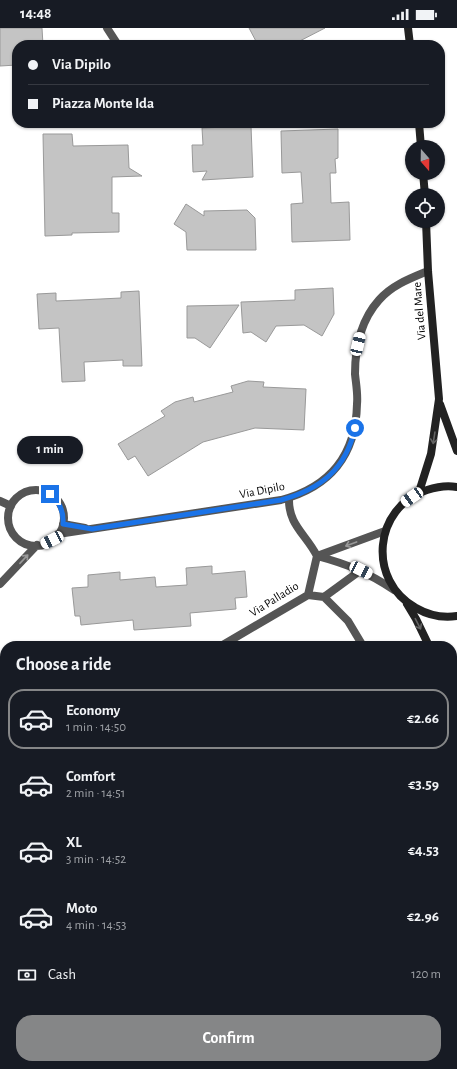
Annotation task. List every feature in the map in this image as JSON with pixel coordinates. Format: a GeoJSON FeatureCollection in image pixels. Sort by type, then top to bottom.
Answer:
{"type":"FeatureCollection","features":[{"type":"Feature","properties":{"kind":"main road"},"geometry":{"type":"LineString","coordinates":[[408,28],[409,40]]}},
{"type":"Feature","properties":{"kind":"main road"},"geometry":{"type":"LineString","coordinates":[[419,128],[420,140]]}},
{"type":"Feature","properties":{"kind":"main road","name":"Via del Mare"},"geometry":{"type":"LineString","coordinates":[[419,492],[431,454],[439,399],[428,271],[426,228]]}},
{"type":"Feature","properties":{"kind":"main road","name":"Via del Mare"},"geometry":{"type":"LineString","coordinates":[[439,399],[457,451]]}},
{"type":"Feature","properties":{"kind":"main road"},"geometry":{"type":"LineString","coordinates":[[427,641],[416,619],[406,603],[394,590],[385,572],[382,552],[385,531],[393,516],[404,502],[419,492],[436,487],[457,487]]}},
{"type":"Feature","properties":{"kind":"main road"},"geometry":{"type":"LineString","coordinates":[[406,603],[427,614],[449,617],[457,616]]}},
{"type":"Feature","properties":{"kind":"street"},"geometry":{"type":"LineString","coordinates":[[107,28],[115,40]]}},
{"type":"Feature","properties":{"kind":"street","name":"Via Dipilo"},"geometry":{"type":"LineString","coordinates":[[58,534],[272,502],[289,498],[309,490],[337,468],[348,451],[353,436],[357,411],[356,369],[358,344],[362,326],[379,300],[388,291],[401,283],[428,271]]}},
{"type":"Feature","properties":{"kind":"street"},"geometry":{"type":"LineString","coordinates":[[33,490],[42,490],[57,499],[62,507],[64,515],[63,524],[58,534],[45,544],[28,544],[20,541],[10,529],[8,516],[11,506],[18,496],[33,490]]}},
{"type":"Feature","properties":{"kind":"street"},"geometry":{"type":"LineString","coordinates":[[289,498],[289,507],[293,521],[314,548],[317,556]]}},
{"type":"Feature","properties":{"kind":"street"},"geometry":{"type":"LineString","coordinates":[[0,501],[11,506]]}},
{"type":"Feature","properties":{"kind":"street","name":"Via Dipilo"},"geometry":{"type":"LineString","coordinates":[[63,524],[92,529]]}},
{"type":"Feature","properties":{"kind":"street"},"geometry":{"type":"LineString","coordinates":[[317,556],[385,531]]}},
{"type":"Feature","properties":{"kind":"street"},"geometry":{"type":"LineString","coordinates":[[0,584],[37,545]]}},
{"type":"Feature","properties":{"kind":"street"},"geometry":{"type":"LineString","coordinates":[[317,556],[361,570],[394,590]]}},
{"type":"Feature","properties":{"kind":"street","name":"Via Palladio"},"geometry":{"type":"LineString","coordinates":[[230,641],[308,595],[317,556]]}},
{"type":"Feature","properties":{"kind":"street"},"geometry":{"type":"LineString","coordinates":[[324,597],[361,570]]}},
{"type":"Feature","properties":{"kind":"street"},"geometry":{"type":"LineString","coordinates":[[308,595],[324,597],[348,621],[360,641]]}},
{"type":"Feature","properties":{"kind":"building"},"geometry":{"type":"Polygon","coordinates":[[[0,28],[42,28],[43,40],[12,40],[12,65],[0,66],[0,28]]]}},
{"type":"Feature","properties":{"kind":"building"},"geometry":{"type":"Polygon","coordinates":[[[249,28],[325,28],[302,40],[255,40],[249,28]]]}},
{"type":"Feature","properties":{"kind":"building"},"geometry":{"type":"Polygon","coordinates":[[[202,128],[251,128],[253,177],[202,180],[207,171],[193,172],[192,145],[203,145],[202,128]]]}},
{"type":"Feature","properties":{"kind":"building"},"geometry":{"type":"Polygon","coordinates":[[[338,129],[338,158],[335,159],[336,173],[330,173],[331,203],[349,202],[350,240],[292,242],[291,204],[303,203],[301,172],[282,173],[281,131],[338,129]]]}},
{"type":"Feature","properties":{"kind":"building"},"geometry":{"type":"Polygon","coordinates":[[[43,134],[72,134],[73,146],[128,145],[129,168],[142,176],[112,177],[112,213],[119,213],[119,232],[72,233],[72,235],[45,236],[43,134]]]}},
{"type":"Feature","properties":{"kind":"building"},"geometry":{"type":"Polygon","coordinates":[[[186,204],[204,216],[204,211],[247,210],[255,218],[256,250],[187,250],[186,232],[174,224],[186,204]]]}},
{"type":"Feature","properties":{"kind":"building"},"geometry":{"type":"Polygon","coordinates":[[[333,288],[334,314],[322,336],[304,325],[276,326],[266,342],[251,332],[243,333],[241,302],[295,300],[295,290],[333,288]]]}},
{"type":"Feature","properties":{"kind":"building"},"geometry":{"type":"Polygon","coordinates":[[[139,291],[142,366],[123,366],[123,360],[84,362],[85,381],[62,382],[59,328],[39,329],[37,294],[56,293],[56,301],[121,298],[121,292],[139,291]]]}},
{"type":"Feature","properties":{"kind":"building"},"geometry":{"type":"Polygon","coordinates":[[[239,305],[210,348],[195,338],[187,338],[187,306],[239,305]]]}},
{"type":"Feature","properties":{"kind":"building"},"geometry":{"type":"Polygon","coordinates":[[[248,381],[264,382],[263,387],[306,389],[304,430],[255,428],[203,442],[148,476],[135,456],[128,460],[118,444],[165,416],[161,411],[175,402],[193,397],[194,402],[233,392],[231,386],[248,381]]]}},
{"type":"Feature","properties":{"kind":"building"},"geometry":{"type":"Polygon","coordinates":[[[212,566],[212,574],[245,571],[247,597],[235,598],[236,609],[190,613],[191,626],[134,630],[133,620],[81,625],[80,616],[75,616],[72,588],[88,587],[88,575],[120,572],[120,580],[155,577],[156,587],[187,585],[186,568],[212,566]]]}},
{"type":"Feature","properties":{"kind":"route"},"geometry":{"type":"LineString","coordinates":[[50,494],[57,499],[62,507],[64,515],[63,524],[92,529],[281,500],[309,490],[333,473],[348,451],[355,428]]}}]}
